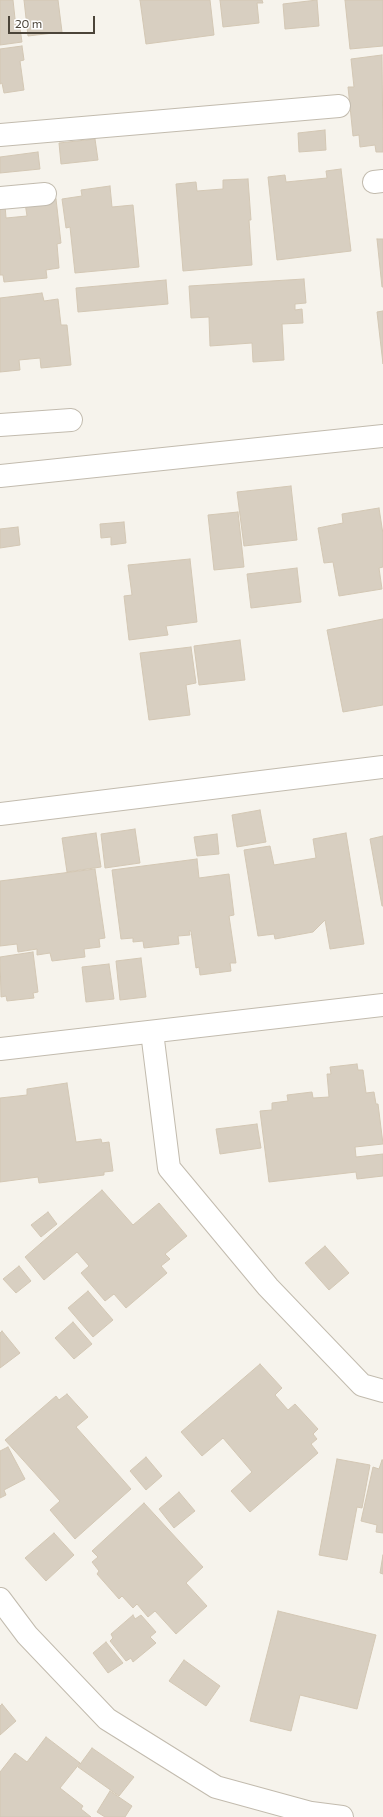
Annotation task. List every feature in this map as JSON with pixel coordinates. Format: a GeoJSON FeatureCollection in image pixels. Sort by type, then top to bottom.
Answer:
{"type":"FeatureCollection","features":[{"type":"Feature","properties":{"kind":"street"},"geometry":{"type":"LineString","coordinates":[[0,135],[339,106]]}},
{"type":"Feature","properties":{"kind":"street"},"geometry":{"type":"LineString","coordinates":[[0,198],[45,194]]}},
{"type":"Feature","properties":{"kind":"street"},"geometry":{"type":"LineString","coordinates":[[0,425],[71,420]]}},
{"type":"Feature","properties":{"kind":"street"},"geometry":{"type":"LineString","coordinates":[[0,476],[383,436]]}},
{"type":"Feature","properties":{"kind":"street"},"geometry":{"type":"LineString","coordinates":[[0,814],[383,767]]}},
{"type":"Feature","properties":{"kind":"street"},"geometry":{"type":"LineString","coordinates":[[0,1049],[383,1005]]}},
{"type":"Feature","properties":{"kind":"street"},"geometry":{"type":"LineString","coordinates":[[152,1032],[169,1168],[268,1287],[351,1374],[362,1385],[383,1391]]}},
{"type":"Feature","properties":{"kind":"street"},"geometry":{"type":"LineString","coordinates":[[0,1599],[27,1635],[107,1719],[216,1787],[310,1815],[342,1817]]}},
{"type":"Feature","properties":{"kind":"building"},"geometry":{"type":"Polygon","coordinates":[[[0,0],[13,0],[16,28],[20,28],[22,42],[0,45],[0,0]]]}},
{"type":"Feature","properties":{"kind":"building"},"geometry":{"type":"Polygon","coordinates":[[[24,0],[58,0],[62,32],[28,36],[24,0]]]}},
{"type":"Feature","properties":{"kind":"building"},"geometry":{"type":"Polygon","coordinates":[[[140,0],[210,0],[214,35],[146,44],[140,0]]]}},
{"type":"Feature","properties":{"kind":"building"},"geometry":{"type":"Polygon","coordinates":[[[220,0],[262,0],[263,3],[257,3],[259,23],[223,27],[220,0]]]}},
{"type":"Feature","properties":{"kind":"building"},"geometry":{"type":"Polygon","coordinates":[[[317,0],[319,26],[285,29],[283,4],[317,0]]]}},
{"type":"Feature","properties":{"kind":"building"},"geometry":{"type":"Polygon","coordinates":[[[345,0],[383,0],[383,46],[350,49],[345,0]]]}},
{"type":"Feature","properties":{"kind":"building"},"geometry":{"type":"Polygon","coordinates":[[[22,46],[24,60],[20,61],[24,90],[4,93],[2,83],[0,84],[0,49],[22,46]]]}},
{"type":"Feature","properties":{"kind":"building"},"geometry":{"type":"Polygon","coordinates":[[[382,55],[383,152],[376,152],[375,145],[360,147],[359,135],[353,136],[348,87],[354,87],[351,59],[382,55]]]}},
{"type":"Feature","properties":{"kind":"building"},"geometry":{"type":"Polygon","coordinates":[[[325,130],[326,150],[299,152],[298,133],[325,130]]]}},
{"type":"Feature","properties":{"kind":"building"},"geometry":{"type":"Polygon","coordinates":[[[95,139],[98,160],[61,164],[59,143],[95,139]]]}},
{"type":"Feature","properties":{"kind":"building"},"geometry":{"type":"Polygon","coordinates":[[[38,152],[40,169],[0,173],[0,157],[38,152]]]}},
{"type":"Feature","properties":{"kind":"building"},"geometry":{"type":"Polygon","coordinates":[[[341,169],[351,251],[277,260],[268,177],[285,175],[286,182],[327,178],[326,171],[341,169]]]}},
{"type":"Feature","properties":{"kind":"building"},"geometry":{"type":"Polygon","coordinates":[[[248,179],[252,265],[183,271],[176,184],[196,182],[197,191],[223,189],[223,180],[248,179]]]}},
{"type":"Feature","properties":{"kind":"building"},"geometry":{"type":"Polygon","coordinates":[[[110,186],[112,207],[133,205],[139,267],[75,273],[70,227],[66,228],[62,199],[82,196],[81,190],[110,186]]]}},
{"type":"Feature","properties":{"kind":"building"},"geometry":{"type":"Polygon","coordinates":[[[56,199],[61,243],[57,244],[59,268],[46,270],[47,278],[4,282],[3,275],[0,275],[0,205],[5,205],[6,218],[27,216],[25,203],[56,199]]]}},
{"type":"Feature","properties":{"kind":"building"},"geometry":{"type":"Polygon","coordinates":[[[377,239],[383,239],[383,287],[382,287],[377,239]]]}},
{"type":"Feature","properties":{"kind":"building"},"geometry":{"type":"Polygon","coordinates":[[[304,279],[306,303],[295,304],[295,310],[302,309],[303,323],[282,324],[284,360],[253,362],[252,343],[210,346],[209,317],[191,318],[189,286],[304,279]]]}},
{"type":"Feature","properties":{"kind":"building"},"geometry":{"type":"Polygon","coordinates":[[[166,280],[168,304],[78,312],[76,288],[166,280]]]}},
{"type":"Feature","properties":{"kind":"building"},"geometry":{"type":"Polygon","coordinates":[[[42,293],[44,301],[58,299],[61,325],[67,325],[71,365],[41,368],[40,358],[19,360],[20,370],[0,372],[0,298],[42,293]]]}},
{"type":"Feature","properties":{"kind":"building"},"geometry":{"type":"Polygon","coordinates":[[[383,311],[383,364],[377,312],[383,311]]]}},
{"type":"Feature","properties":{"kind":"building"},"geometry":{"type":"Polygon","coordinates":[[[291,486],[297,540],[244,546],[237,492],[291,486]]]}},
{"type":"Feature","properties":{"kind":"building"},"geometry":{"type":"Polygon","coordinates":[[[379,508],[383,534],[383,567],[379,568],[382,589],[339,596],[333,562],[324,563],[318,528],[343,523],[342,514],[379,508]]]}},
{"type":"Feature","properties":{"kind":"building"},"geometry":{"type":"Polygon","coordinates":[[[238,512],[244,567],[214,570],[208,515],[238,512]]]}},
{"type":"Feature","properties":{"kind":"building"},"geometry":{"type":"Polygon","coordinates":[[[124,522],[126,543],[111,545],[111,537],[101,538],[100,524],[124,522]]]}},
{"type":"Feature","properties":{"kind":"building"},"geometry":{"type":"Polygon","coordinates":[[[18,527],[20,545],[0,548],[0,529],[18,527]]]}},
{"type":"Feature","properties":{"kind":"building"},"geometry":{"type":"Polygon","coordinates":[[[190,559],[197,622],[166,626],[168,635],[129,640],[124,596],[132,595],[128,565],[190,559]]]}},
{"type":"Feature","properties":{"kind":"building"},"geometry":{"type":"Polygon","coordinates":[[[297,568],[301,602],[251,608],[247,574],[297,568]]]}},
{"type":"Feature","properties":{"kind":"building"},"geometry":{"type":"Polygon","coordinates":[[[383,619],[383,705],[343,712],[327,630],[383,619]]]}},
{"type":"Feature","properties":{"kind":"building"},"geometry":{"type":"Polygon","coordinates":[[[240,640],[245,680],[199,685],[194,646],[240,640]]]}},
{"type":"Feature","properties":{"kind":"building"},"geometry":{"type":"Polygon","coordinates":[[[191,647],[196,683],[186,685],[190,715],[149,720],[140,653],[191,647]]]}},
{"type":"Feature","properties":{"kind":"building"},"geometry":{"type":"Polygon","coordinates":[[[260,810],[266,842],[237,847],[232,815],[260,810]]]}},
{"type":"Feature","properties":{"kind":"building"},"geometry":{"type":"Polygon","coordinates":[[[135,829],[140,863],[105,868],[101,834],[135,829]]]}},
{"type":"Feature","properties":{"kind":"building"},"geometry":{"type":"Polygon","coordinates":[[[96,833],[101,867],[67,872],[62,838],[96,833]]]}},
{"type":"Feature","properties":{"kind":"building"},"geometry":{"type":"Polygon","coordinates":[[[346,833],[364,944],[330,949],[325,920],[313,932],[275,939],[274,934],[258,936],[244,850],[270,846],[274,865],[316,858],[313,839],[346,833]]]}},
{"type":"Feature","properties":{"kind":"building"},"geometry":{"type":"Polygon","coordinates":[[[217,834],[219,854],[197,856],[194,837],[217,834]]]}},
{"type":"Feature","properties":{"kind":"building"},"geometry":{"type":"Polygon","coordinates":[[[383,836],[383,906],[382,906],[370,839],[383,836]]]}},
{"type":"Feature","properties":{"kind":"building"},"geometry":{"type":"Polygon","coordinates":[[[197,859],[199,878],[229,874],[234,915],[229,916],[236,963],[230,963],[231,971],[200,975],[199,967],[196,968],[191,931],[189,931],[190,935],[178,936],[179,944],[144,948],[143,941],[133,942],[133,938],[121,939],[112,870],[197,859]]]}},
{"type":"Feature","properties":{"kind":"building"},"geometry":{"type":"Polygon","coordinates":[[[95,869],[105,938],[99,939],[100,947],[84,949],[85,957],[52,961],[50,953],[37,955],[37,949],[18,952],[17,944],[0,946],[0,881],[95,869]]]}},
{"type":"Feature","properties":{"kind":"building"},"geometry":{"type":"Polygon","coordinates":[[[33,952],[38,992],[33,993],[34,998],[7,1001],[6,996],[1,997],[0,957],[33,952]]]}},
{"type":"Feature","properties":{"kind":"building"},"geometry":{"type":"Polygon","coordinates":[[[141,958],[146,997],[120,1000],[116,961],[141,958]]]}},
{"type":"Feature","properties":{"kind":"building"},"geometry":{"type":"Polygon","coordinates":[[[109,964],[114,999],[86,1002],[82,967],[109,964]]]}},
{"type":"Feature","properties":{"kind":"building"},"geometry":{"type":"Polygon","coordinates":[[[357,1064],[358,1070],[363,1070],[366,1093],[374,1092],[376,1104],[378,1104],[383,1144],[355,1147],[356,1157],[383,1154],[383,1176],[357,1179],[356,1172],[269,1182],[260,1111],[272,1110],[272,1103],[288,1101],[287,1095],[312,1092],[313,1098],[329,1097],[327,1074],[331,1074],[330,1067],[357,1064]]]}},
{"type":"Feature","properties":{"kind":"building"},"geometry":{"type":"Polygon","coordinates":[[[67,1083],[76,1142],[101,1139],[102,1143],[109,1142],[113,1171],[104,1172],[104,1175],[39,1183],[38,1177],[0,1182],[0,1098],[27,1095],[27,1089],[67,1083]]]}},
{"type":"Feature","properties":{"kind":"building"},"geometry":{"type":"Polygon","coordinates":[[[257,1124],[261,1148],[220,1154],[216,1129],[257,1124]]]}},
{"type":"Feature","properties":{"kind":"building"},"geometry":{"type":"Polygon","coordinates":[[[102,1190],[133,1225],[159,1203],[187,1236],[165,1254],[170,1259],[161,1266],[167,1273],[126,1308],[114,1294],[105,1301],[81,1273],[89,1266],[77,1252],[44,1280],[25,1257],[102,1190]]]}},
{"type":"Feature","properties":{"kind":"building"},"geometry":{"type":"Polygon","coordinates":[[[48,1212],[57,1224],[41,1237],[31,1225],[48,1212]]]}},
{"type":"Feature","properties":{"kind":"building"},"geometry":{"type":"Polygon","coordinates":[[[325,1246],[349,1273],[329,1290],[305,1263],[325,1246]]]}},
{"type":"Feature","properties":{"kind":"building"},"geometry":{"type":"Polygon","coordinates":[[[19,1266],[31,1281],[16,1293],[3,1279],[19,1266]]]}},
{"type":"Feature","properties":{"kind":"building"},"geometry":{"type":"Polygon","coordinates":[[[88,1291],[113,1320],[93,1337],[68,1308],[88,1291]]]}},
{"type":"Feature","properties":{"kind":"building"},"geometry":{"type":"Polygon","coordinates":[[[73,1322],[92,1344],[74,1359],[55,1338],[73,1322]]]}},
{"type":"Feature","properties":{"kind":"building"},"geometry":{"type":"Polygon","coordinates":[[[2,1331],[20,1353],[0,1368],[0,1333],[2,1331]]]}},
{"type":"Feature","properties":{"kind":"building"},"geometry":{"type":"Polygon","coordinates":[[[260,1364],[282,1388],[275,1395],[288,1410],[295,1404],[318,1429],[313,1434],[317,1439],[311,1444],[318,1453],[250,1512],[231,1491],[252,1472],[223,1438],[202,1456],[181,1432],[260,1364]]]}},
{"type":"Feature","properties":{"kind":"building"},"geometry":{"type":"Polygon","coordinates":[[[67,1394],[88,1417],[76,1427],[131,1489],[75,1539],[50,1510],[60,1501],[5,1440],[56,1396],[59,1400],[67,1394]]]}},
{"type":"Feature","properties":{"kind":"building"},"geometry":{"type":"Polygon","coordinates":[[[8,1447],[25,1479],[4,1490],[6,1495],[0,1498],[0,1451],[8,1447]]]}},
{"type":"Feature","properties":{"kind":"building"},"geometry":{"type":"Polygon","coordinates":[[[146,1457],[162,1476],[146,1490],[130,1471],[146,1457]]]}},
{"type":"Feature","properties":{"kind":"building"},"geometry":{"type":"Polygon","coordinates":[[[337,1459],[370,1465],[362,1508],[357,1507],[347,1560],[319,1555],[337,1459]]]}},
{"type":"Feature","properties":{"kind":"building"},"geometry":{"type":"Polygon","coordinates":[[[382,1460],[383,1533],[376,1532],[377,1525],[361,1521],[373,1467],[379,1469],[382,1460]]]}},
{"type":"Feature","properties":{"kind":"building"},"geometry":{"type":"Polygon","coordinates":[[[179,1492],[195,1511],[174,1528],[159,1509],[179,1492]]]}},
{"type":"Feature","properties":{"kind":"building"},"geometry":{"type":"Polygon","coordinates":[[[144,1503],[203,1567],[186,1583],[207,1606],[176,1634],[155,1611],[148,1617],[137,1604],[133,1608],[122,1596],[119,1599],[97,1574],[99,1571],[92,1562],[98,1557],[92,1551],[144,1503]]]}},
{"type":"Feature","properties":{"kind":"building"},"geometry":{"type":"Polygon","coordinates":[[[54,1533],[74,1555],[46,1581],[25,1558],[54,1533]]]}},
{"type":"Feature","properties":{"kind":"building"},"geometry":{"type":"Polygon","coordinates":[[[383,1555],[383,1574],[380,1573],[383,1555]]]}},
{"type":"Feature","properties":{"kind":"building"},"geometry":{"type":"Polygon","coordinates":[[[278,1611],[376,1635],[357,1709],[300,1695],[291,1731],[250,1721],[278,1611]]]}},
{"type":"Feature","properties":{"kind":"building"},"geometry":{"type":"Polygon","coordinates":[[[133,1615],[135,1619],[141,1615],[156,1632],[150,1637],[156,1643],[133,1662],[131,1658],[126,1661],[110,1641],[113,1638],[111,1634],[133,1615]]]}},
{"type":"Feature","properties":{"kind":"building"},"geometry":{"type":"Polygon","coordinates":[[[106,1642],[123,1663],[108,1673],[93,1653],[106,1642]]]}},
{"type":"Feature","properties":{"kind":"building"},"geometry":{"type":"Polygon","coordinates":[[[184,1660],[220,1686],[206,1706],[169,1681],[184,1660]]]}},
{"type":"Feature","properties":{"kind":"building"},"geometry":{"type":"Polygon","coordinates":[[[2,1704],[16,1721],[0,1735],[0,1706],[2,1704]]]}},
{"type":"Feature","properties":{"kind":"building"},"geometry":{"type":"Polygon","coordinates":[[[46,1737],[80,1763],[60,1788],[83,1806],[81,1809],[91,1817],[0,1817],[0,1772],[15,1753],[27,1762],[46,1737]]]}},
{"type":"Feature","properties":{"kind":"building"},"geometry":{"type":"Polygon","coordinates":[[[92,1748],[134,1777],[119,1796],[78,1767],[92,1748]]]}},
{"type":"Feature","properties":{"kind":"building"},"geometry":{"type":"Polygon","coordinates":[[[110,1791],[132,1806],[125,1817],[105,1817],[97,1812],[110,1791]]]}}]}
